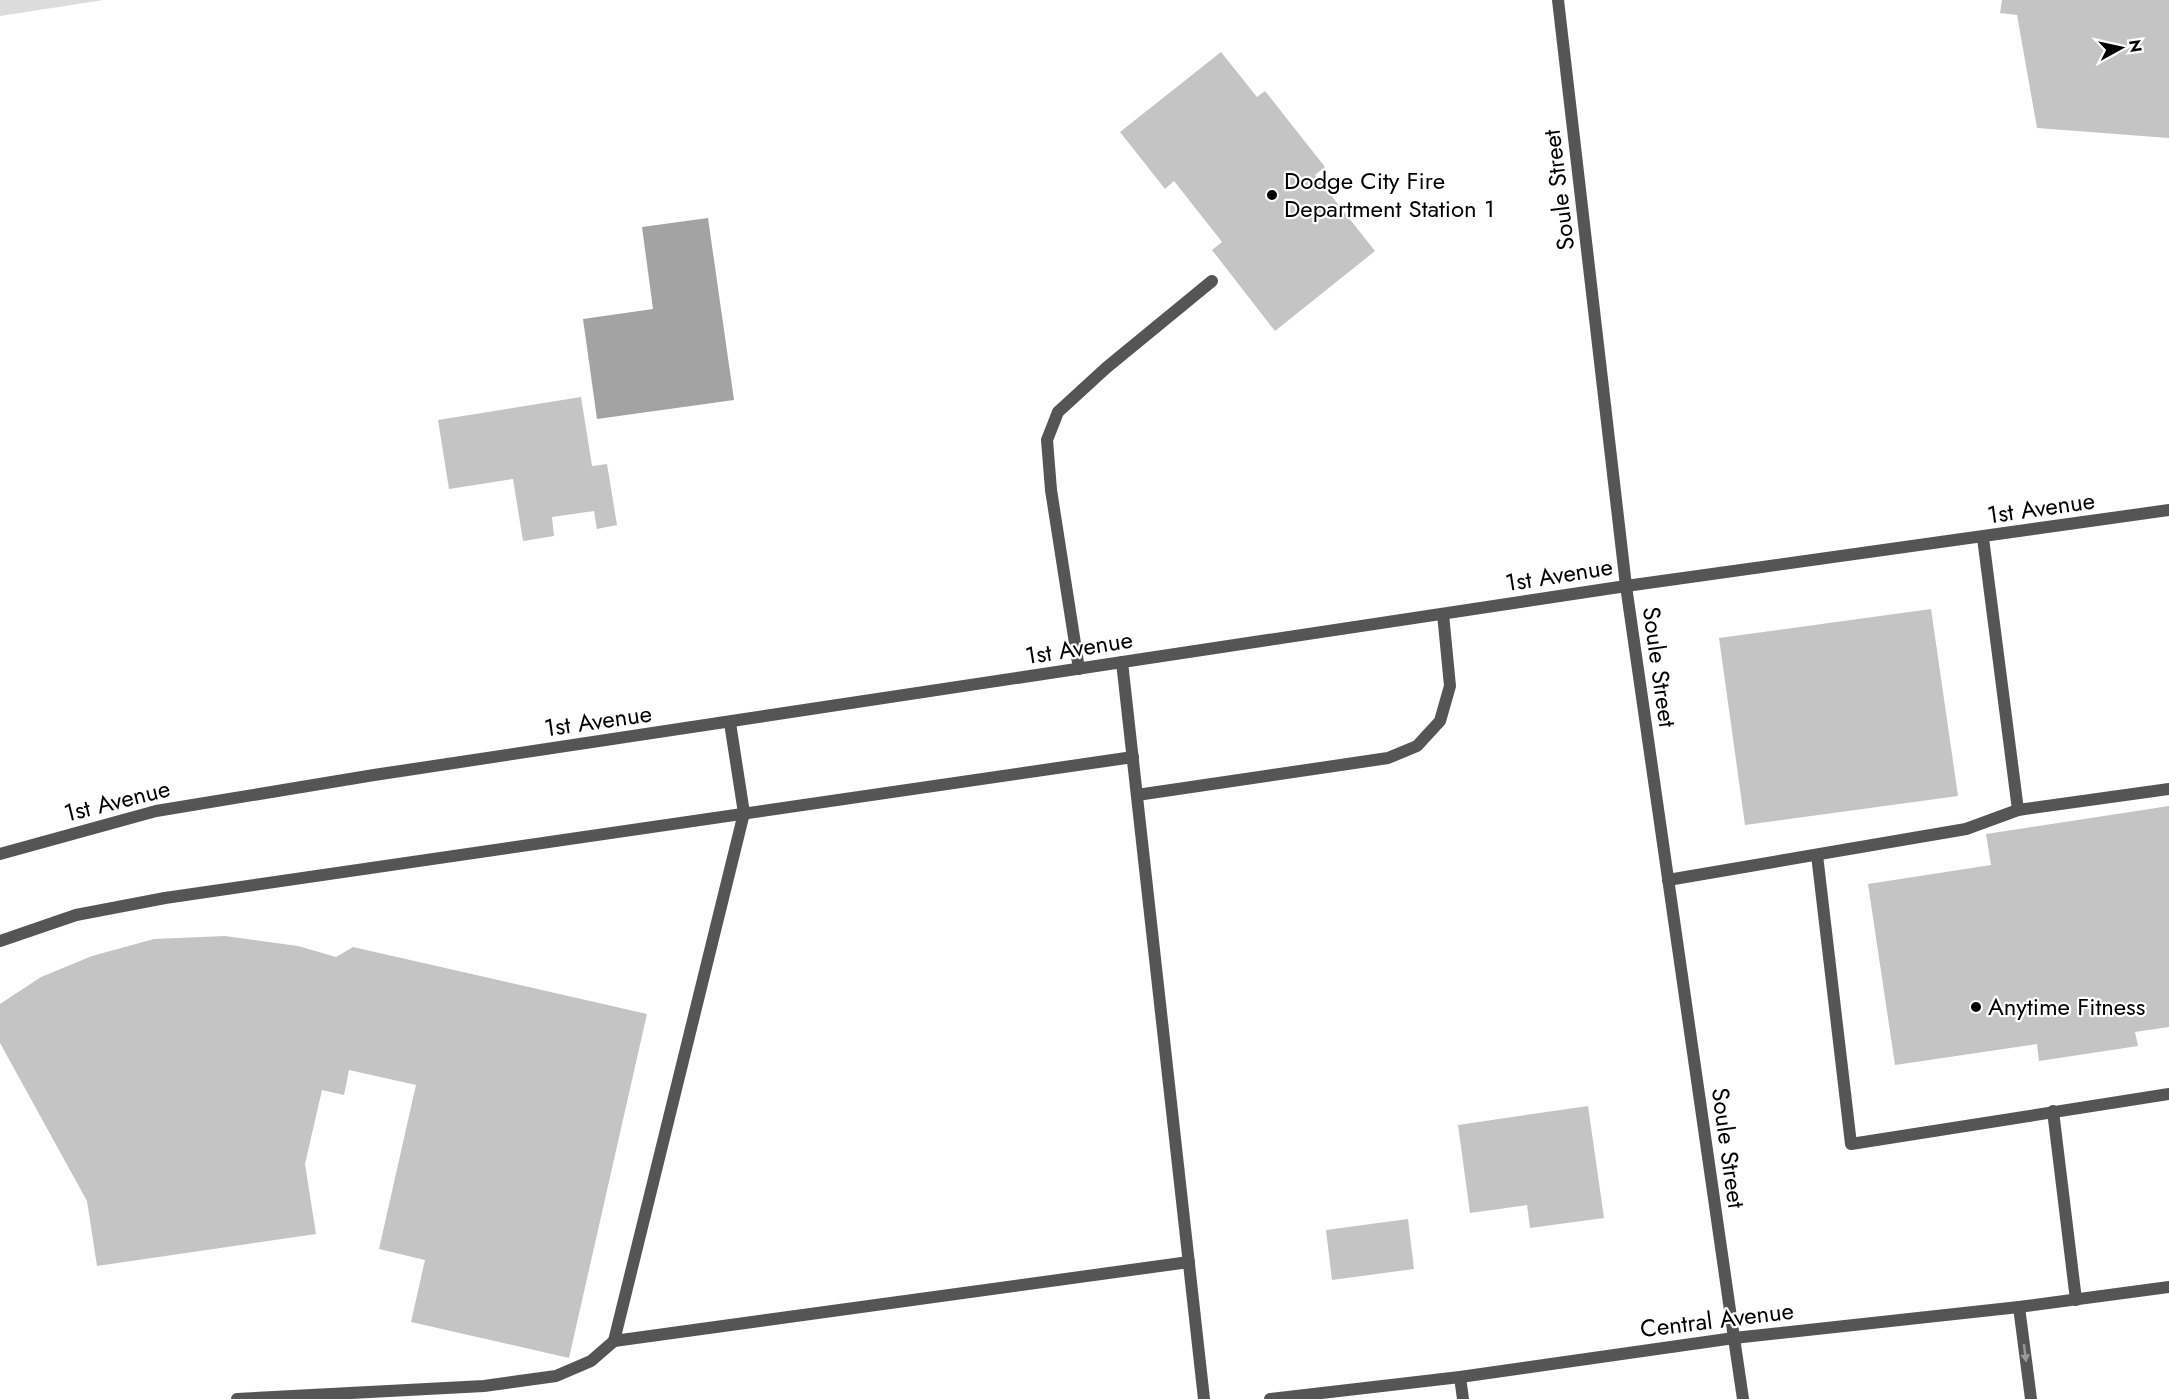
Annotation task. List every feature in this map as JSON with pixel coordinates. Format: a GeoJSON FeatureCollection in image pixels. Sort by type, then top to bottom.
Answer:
{"type":"FeatureCollection","features":[{"type":"Feature","properties":{"kind":"street","name":"Soule Street"},"geometry":{"type":"LineString","coordinates":[[1558,0],[1626,586],[1743,1399]]}},
{"type":"Feature","properties":{"kind":"street"},"geometry":{"type":"LineString","coordinates":[[1079,669],[1051,490],[1047,440],[1058,412],[1106,368],[1212,281]]}},
{"type":"Feature","properties":{"kind":"street","name":"1st Avenue"},"geometry":{"type":"LineString","coordinates":[[0,854],[156,811],[1626,586],[1983,538],[2169,510]]}},
{"type":"Feature","properties":{"kind":"street"},"geometry":{"type":"LineString","coordinates":[[1983,538],[2018,810]]}},
{"type":"Feature","properties":{"kind":"street"},"geometry":{"type":"LineString","coordinates":[[1137,795],[1388,758],[1417,747],[1440,721],[1450,687],[1443,614]]}},
{"type":"Feature","properties":{"kind":"street"},"geometry":{"type":"LineString","coordinates":[[1122,662],[1204,1399]]}},
{"type":"Feature","properties":{"kind":"street"},"geometry":{"type":"LineString","coordinates":[[614,1341],[744,813],[730,723]]}},
{"type":"Feature","properties":{"kind":"street"},"geometry":{"type":"LineString","coordinates":[[0,941],[76,915],[165,898],[1133,757]]}},
{"type":"Feature","properties":{"kind":"street"},"geometry":{"type":"LineString","coordinates":[[1668,880],[1966,829],[2018,810],[2169,789]]}},
{"type":"Feature","properties":{"kind":"street"},"geometry":{"type":"LineString","coordinates":[[1817,855],[1851,1144],[2169,1094]]}},
{"type":"Feature","properties":{"kind":"street"},"geometry":{"type":"LineString","coordinates":[[2053,1111],[2076,1300]]}},
{"type":"Feature","properties":{"kind":"street"},"geometry":{"type":"LineString","coordinates":[[237,1399],[484,1386],[556,1376],[591,1361],[614,1341],[1189,1262]]}},
{"type":"Feature","properties":{"kind":"street","name":"Central Avenue"},"geometry":{"type":"LineString","coordinates":[[1270,1399],[1460,1377],[1734,1338],[2019,1307],[2169,1287]]}},
{"type":"Feature","properties":{"kind":"street"},"geometry":{"type":"LineString","coordinates":[[2019,1307],[2031,1399]]}},
{"type":"Feature","properties":{"kind":"street"},"geometry":{"type":"LineString","coordinates":[[1460,1377],[1463,1399]]}},
{"type":"Feature","properties":{"kind":"shaded area"},"geometry":{"type":"Polygon","coordinates":[[[0,0],[104,0],[0,16],[0,0]]]}},
{"type":"Feature","properties":{"kind":"shaded area"},"geometry":{"type":"Polygon","coordinates":[[[708,218],[734,400],[597,419],[583,319],[653,309],[642,227],[708,218]]]}},
{"type":"Feature","properties":{"kind":"building"},"geometry":{"type":"Polygon","coordinates":[[[2002,0],[2169,0],[2169,138],[2037,128],[2017,15],[2000,13],[2002,0]]]}},
{"type":"Feature","properties":{"kind":"building"},"geometry":{"type":"Polygon","coordinates":[[[1221,52],[1257,97],[1265,91],[1325,167],[1315,175],[1375,251],[1275,331],[1212,250],[1222,242],[1174,181],[1165,189],[1120,132],[1221,52]]]}},
{"type":"Feature","properties":{"kind":"building"},"geometry":{"type":"Polygon","coordinates":[[[581,397],[592,466],[607,464],[617,525],[597,529],[594,511],[552,517],[554,536],[523,541],[513,479],[449,489],[438,420],[581,397]]]}},
{"type":"Feature","properties":{"kind":"building"},"geometry":{"type":"Polygon","coordinates":[[[1931,609],[1958,796],[1745,825],[1719,638],[1931,609]]]}},
{"type":"Feature","properties":{"kind":"building"},"geometry":{"type":"Polygon","coordinates":[[[2169,806],[2169,1027],[2135,1032],[2138,1046],[2039,1061],[2037,1044],[1895,1065],[1868,884],[1991,865],[1986,834],[2169,806]]]}},
{"type":"Feature","properties":{"kind":"building"},"geometry":{"type":"Polygon","coordinates":[[[225,936],[298,946],[336,957],[353,947],[647,1014],[569,1358],[411,1322],[425,1260],[379,1249],[416,1085],[349,1070],[344,1095],[322,1090],[305,1164],[316,1234],[97,1266],[87,1201],[0,1043],[0,1004],[41,977],[92,956],[154,939],[225,936]]]}},
{"type":"Feature","properties":{"kind":"building"},"geometry":{"type":"Polygon","coordinates":[[[1588,1106],[1604,1218],[1530,1228],[1527,1205],[1470,1213],[1458,1125],[1588,1106]]]}},
{"type":"Feature","properties":{"kind":"building"},"geometry":{"type":"Polygon","coordinates":[[[1408,1219],[1414,1269],[1332,1280],[1326,1230],[1408,1219]]]}},
{"type":"Feature","properties":{"kind":"place","name":"Dodge City Fire Department Station 1"},"geometry":{"type":"Point","coordinates":[1272,195]}},
{"type":"Feature","properties":{"kind":"place","name":"Anytime Fitness"},"geometry":{"type":"Point","coordinates":[1976,1007]}}]}
